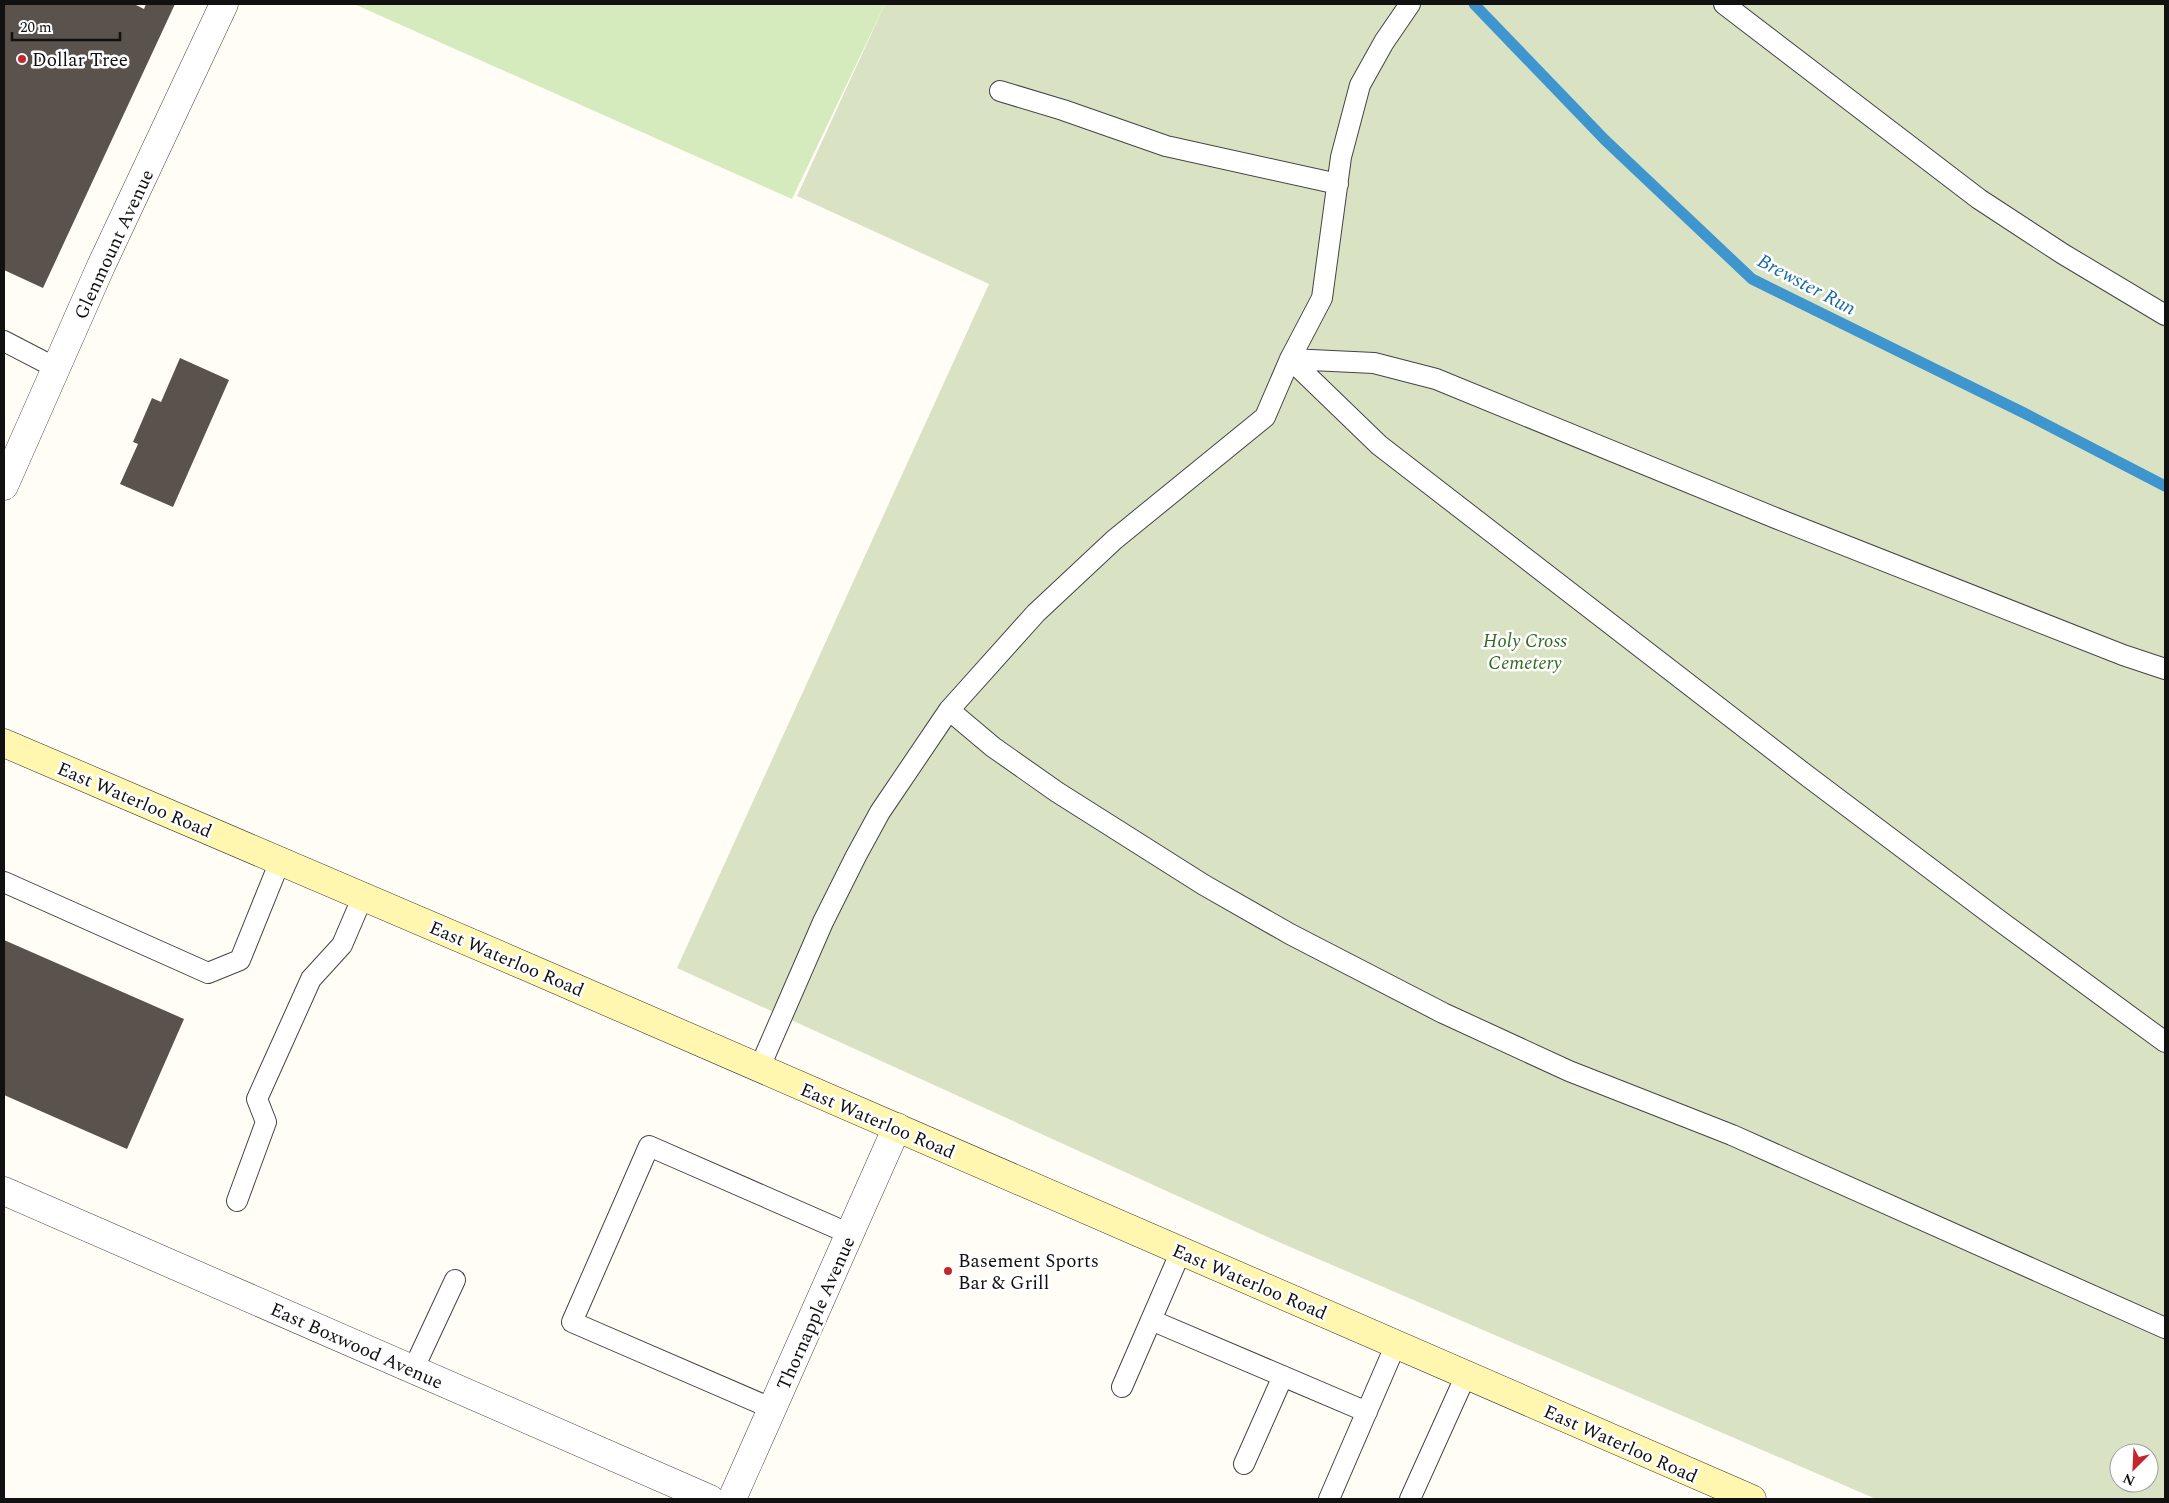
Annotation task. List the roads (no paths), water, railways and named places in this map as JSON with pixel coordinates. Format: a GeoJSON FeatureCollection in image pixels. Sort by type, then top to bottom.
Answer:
{"type":"FeatureCollection","features":[{"type":"Feature","properties":{"kind":"main road","name":"East Waterloo Road"},"geometry":{"type":"LineString","coordinates":[[4,743],[363,896],[1752,1499]]}},
{"type":"Feature","properties":{"kind":"street","name":"Glenmount Avenue"},"geometry":{"type":"LineString","coordinates":[[4,486],[102,266],[224,4]]}},
{"type":"Feature","properties":{"kind":"street","name":"Thornapple Avenue"},"geometry":{"type":"LineString","coordinates":[[732,1499],[897,1127]]}},
{"type":"Feature","properties":{"kind":"street","name":"East Boxwood Avenue"},"geometry":{"type":"LineString","coordinates":[[4,1191],[710,1499]]}},
{"type":"Feature","properties":{"kind":"lane"},"geometry":{"type":"LineString","coordinates":[[759,1069],[823,922],[856,856],[880,812],[950,710],[1036,613],[1114,540],[1265,417],[1290,359],[1322,298],[1346,132],[1360,85],[1384,42],[1410,4]]}},
{"type":"Feature","properties":{"kind":"lane"},"geometry":{"type":"LineString","coordinates":[[1724,4],[1979,198],[2063,254],[2165,315]]}},
{"type":"Feature","properties":{"kind":"lane"},"geometry":{"type":"LineString","coordinates":[[1000,91],[1063,110],[1166,146],[1338,184]]}},
{"type":"Feature","properties":{"kind":"lane"},"geometry":{"type":"LineString","coordinates":[[4,340],[56,368]]}},
{"type":"Feature","properties":{"kind":"lane"},"geometry":{"type":"LineString","coordinates":[[1290,359],[1374,362],[1436,379],[1787,522],[2123,655],[2165,669]]}},
{"type":"Feature","properties":{"kind":"lane"},"geometry":{"type":"LineString","coordinates":[[1290,359],[1379,445],[1810,778],[2165,1042]]}},
{"type":"Feature","properties":{"kind":"lane"},"geometry":{"type":"LineString","coordinates":[[950,710],[993,747],[1049,786],[1204,885],[1290,934],[1443,1013],[1569,1071],[1732,1135],[2165,1328]]}},
{"type":"Feature","properties":{"kind":"lane"},"geometry":{"type":"LineString","coordinates":[[4,882],[208,973],[240,960],[280,861]]}},
{"type":"Feature","properties":{"kind":"lane"},"geometry":{"type":"LineString","coordinates":[[237,1201],[266,1122],[256,1099],[311,979],[342,945],[363,896]]}},
{"type":"Feature","properties":{"kind":"lane"},"geometry":{"type":"LineString","coordinates":[[773,1409],[572,1322],[649,1146],[850,1234]]}},
{"type":"Feature","properties":{"kind":"lane"},"geometry":{"type":"LineString","coordinates":[[1122,1387],[1181,1251]]}},
{"type":"Feature","properties":{"kind":"lane"},"geometry":{"type":"LineString","coordinates":[[413,1370],[454,1280]]}},
{"type":"Feature","properties":{"kind":"lane"},"geometry":{"type":"LineString","coordinates":[[1151,1320],[1367,1412]]}},
{"type":"Feature","properties":{"kind":"lane"},"geometry":{"type":"LineString","coordinates":[[1329,1499],[1396,1344]]}},
{"type":"Feature","properties":{"kind":"lane"},"geometry":{"type":"LineString","coordinates":[[1410,1499],[1466,1375]]}},
{"type":"Feature","properties":{"kind":"lane"},"geometry":{"type":"LineString","coordinates":[[1244,1464],[1283,1376]]}},
{"type":"Feature","properties":{"kind":"waterway","name":"Brewster Run"},"geometry":{"type":"LineString","coordinates":[[1474,4],[1605,140],[1752,279],[2024,413],[2165,486]]}},
{"type":"Feature","properties":{"kind":"place","name":"Dollar Tree"},"geometry":{"type":"Point","coordinates":[22,59]}},
{"type":"Feature","properties":{"kind":"place","name":"Basement Sports Bar & Grill"},"geometry":{"type":"Point","coordinates":[948,1271]}},
{"type":"Feature","properties":{"kind":"park label","name":"Holy Cross Cemetery"},"geometry":{"type":"Point","coordinates":[1525,651]}}]}
